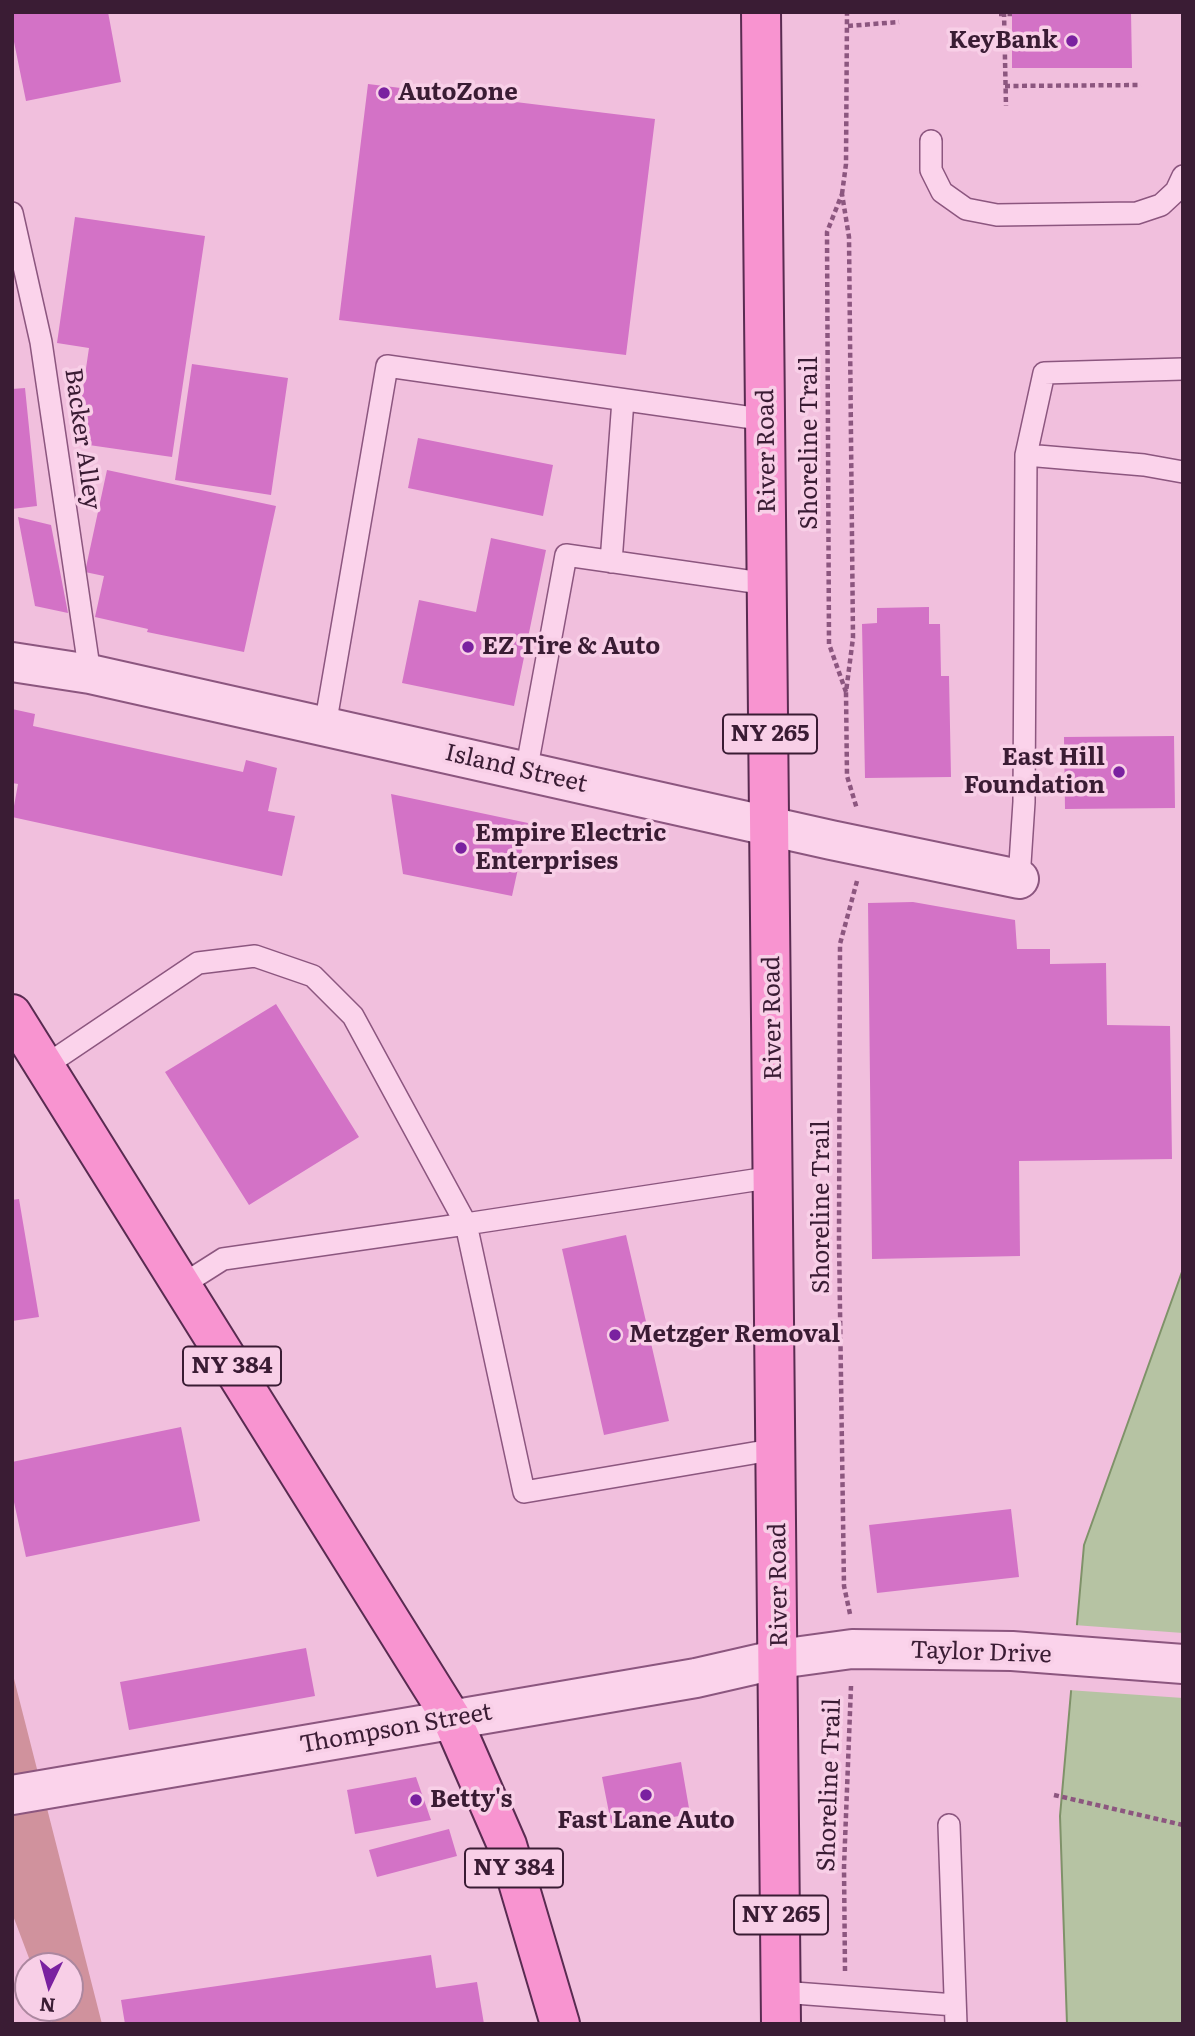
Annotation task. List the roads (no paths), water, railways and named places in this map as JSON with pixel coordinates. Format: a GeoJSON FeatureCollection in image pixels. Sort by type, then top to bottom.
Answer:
{"type":"FeatureCollection","features":[{"type":"Feature","properties":{"kind":"main road","name":"River Road"},"geometry":{"type":"LineString","coordinates":[[761,12],[781,2008]]}},
{"type":"Feature","properties":{"kind":"main road","name":"NY 384"},"geometry":{"type":"LineString","coordinates":[[12,1014],[452,1719],[507,1845],[560,2024]]}},
{"type":"Feature","properties":{"kind":"street","name":"Island Street"},"geometry":{"type":"LineString","coordinates":[[12,662],[90,674],[771,827],[1019,879]]}},
{"type":"Feature","properties":{"kind":"street","name":"Taylor Drive"},"geometry":{"type":"LineString","coordinates":[[779,1659],[852,1649],[1012,1651],[1183,1664]]}},
{"type":"Feature","properties":{"kind":"street","name":"Thompson Street"},"geometry":{"type":"LineString","coordinates":[[12,1795],[696,1678],[779,1659]]}},
{"type":"Feature","properties":{"kind":"lane"},"geometry":{"type":"LineString","coordinates":[[931,141],[932,170],[942,192],[966,209],[997,215],[1136,213],[1161,205],[1177,191],[1183,176]]}},
{"type":"Feature","properties":{"kind":"lane","name":"Backer Alley"},"geometry":{"type":"LineString","coordinates":[[12,213],[41,342],[90,674]]}},
{"type":"Feature","properties":{"kind":"lane"},"geometry":{"type":"LineString","coordinates":[[326,726],[387,366],[766,420]]}},
{"type":"Feature","properties":{"kind":"lane"},"geometry":{"type":"LineString","coordinates":[[1019,879],[1024,802],[1026,455],[1044,373],[1183,369]]}},
{"type":"Feature","properties":{"kind":"lane"},"geometry":{"type":"LineString","coordinates":[[611,562],[623,400]]}},
{"type":"Feature","properties":{"kind":"lane"},"geometry":{"type":"LineString","coordinates":[[1026,455],[1144,465],[1183,472]]}},
{"type":"Feature","properties":{"kind":"lane"},"geometry":{"type":"LineString","coordinates":[[526,772],[566,555],[768,584]]}},
{"type":"Feature","properties":{"kind":"lane"},"geometry":{"type":"LineString","coordinates":[[45,1066],[198,963],[256,956],[313,976],[353,1016],[466,1224],[524,1492],[777,1449]]}},
{"type":"Feature","properties":{"kind":"lane"},"geometry":{"type":"LineString","coordinates":[[182,1285],[223,1259],[774,1177]]}},
{"type":"Feature","properties":{"kind":"lane"},"geometry":{"type":"LineString","coordinates":[[781,2008],[956,2014],[949,1825]]}},
{"type":"Feature","properties":{"kind":"place","name":"KeyBank"},"geometry":{"type":"Point","coordinates":[1072,41]}},
{"type":"Feature","properties":{"kind":"place","name":"AutoZone"},"geometry":{"type":"Point","coordinates":[384,93]}},
{"type":"Feature","properties":{"kind":"place","name":"EZ Tire & Auto"},"geometry":{"type":"Point","coordinates":[468,647]}},
{"type":"Feature","properties":{"kind":"place","name":"East Hill Foundation"},"geometry":{"type":"Point","coordinates":[1119,772]}},
{"type":"Feature","properties":{"kind":"place","name":"Empire Electric Enterprises"},"geometry":{"type":"Point","coordinates":[461,848]}},
{"type":"Feature","properties":{"kind":"place","name":"Metzger Removal"},"geometry":{"type":"Point","coordinates":[615,1335]}},
{"type":"Feature","properties":{"kind":"place","name":"Fast Lane Auto"},"geometry":{"type":"Point","coordinates":[646,1795]}},
{"type":"Feature","properties":{"kind":"place","name":"Betty's"},"geometry":{"type":"Point","coordinates":[416,1800]}}]}
